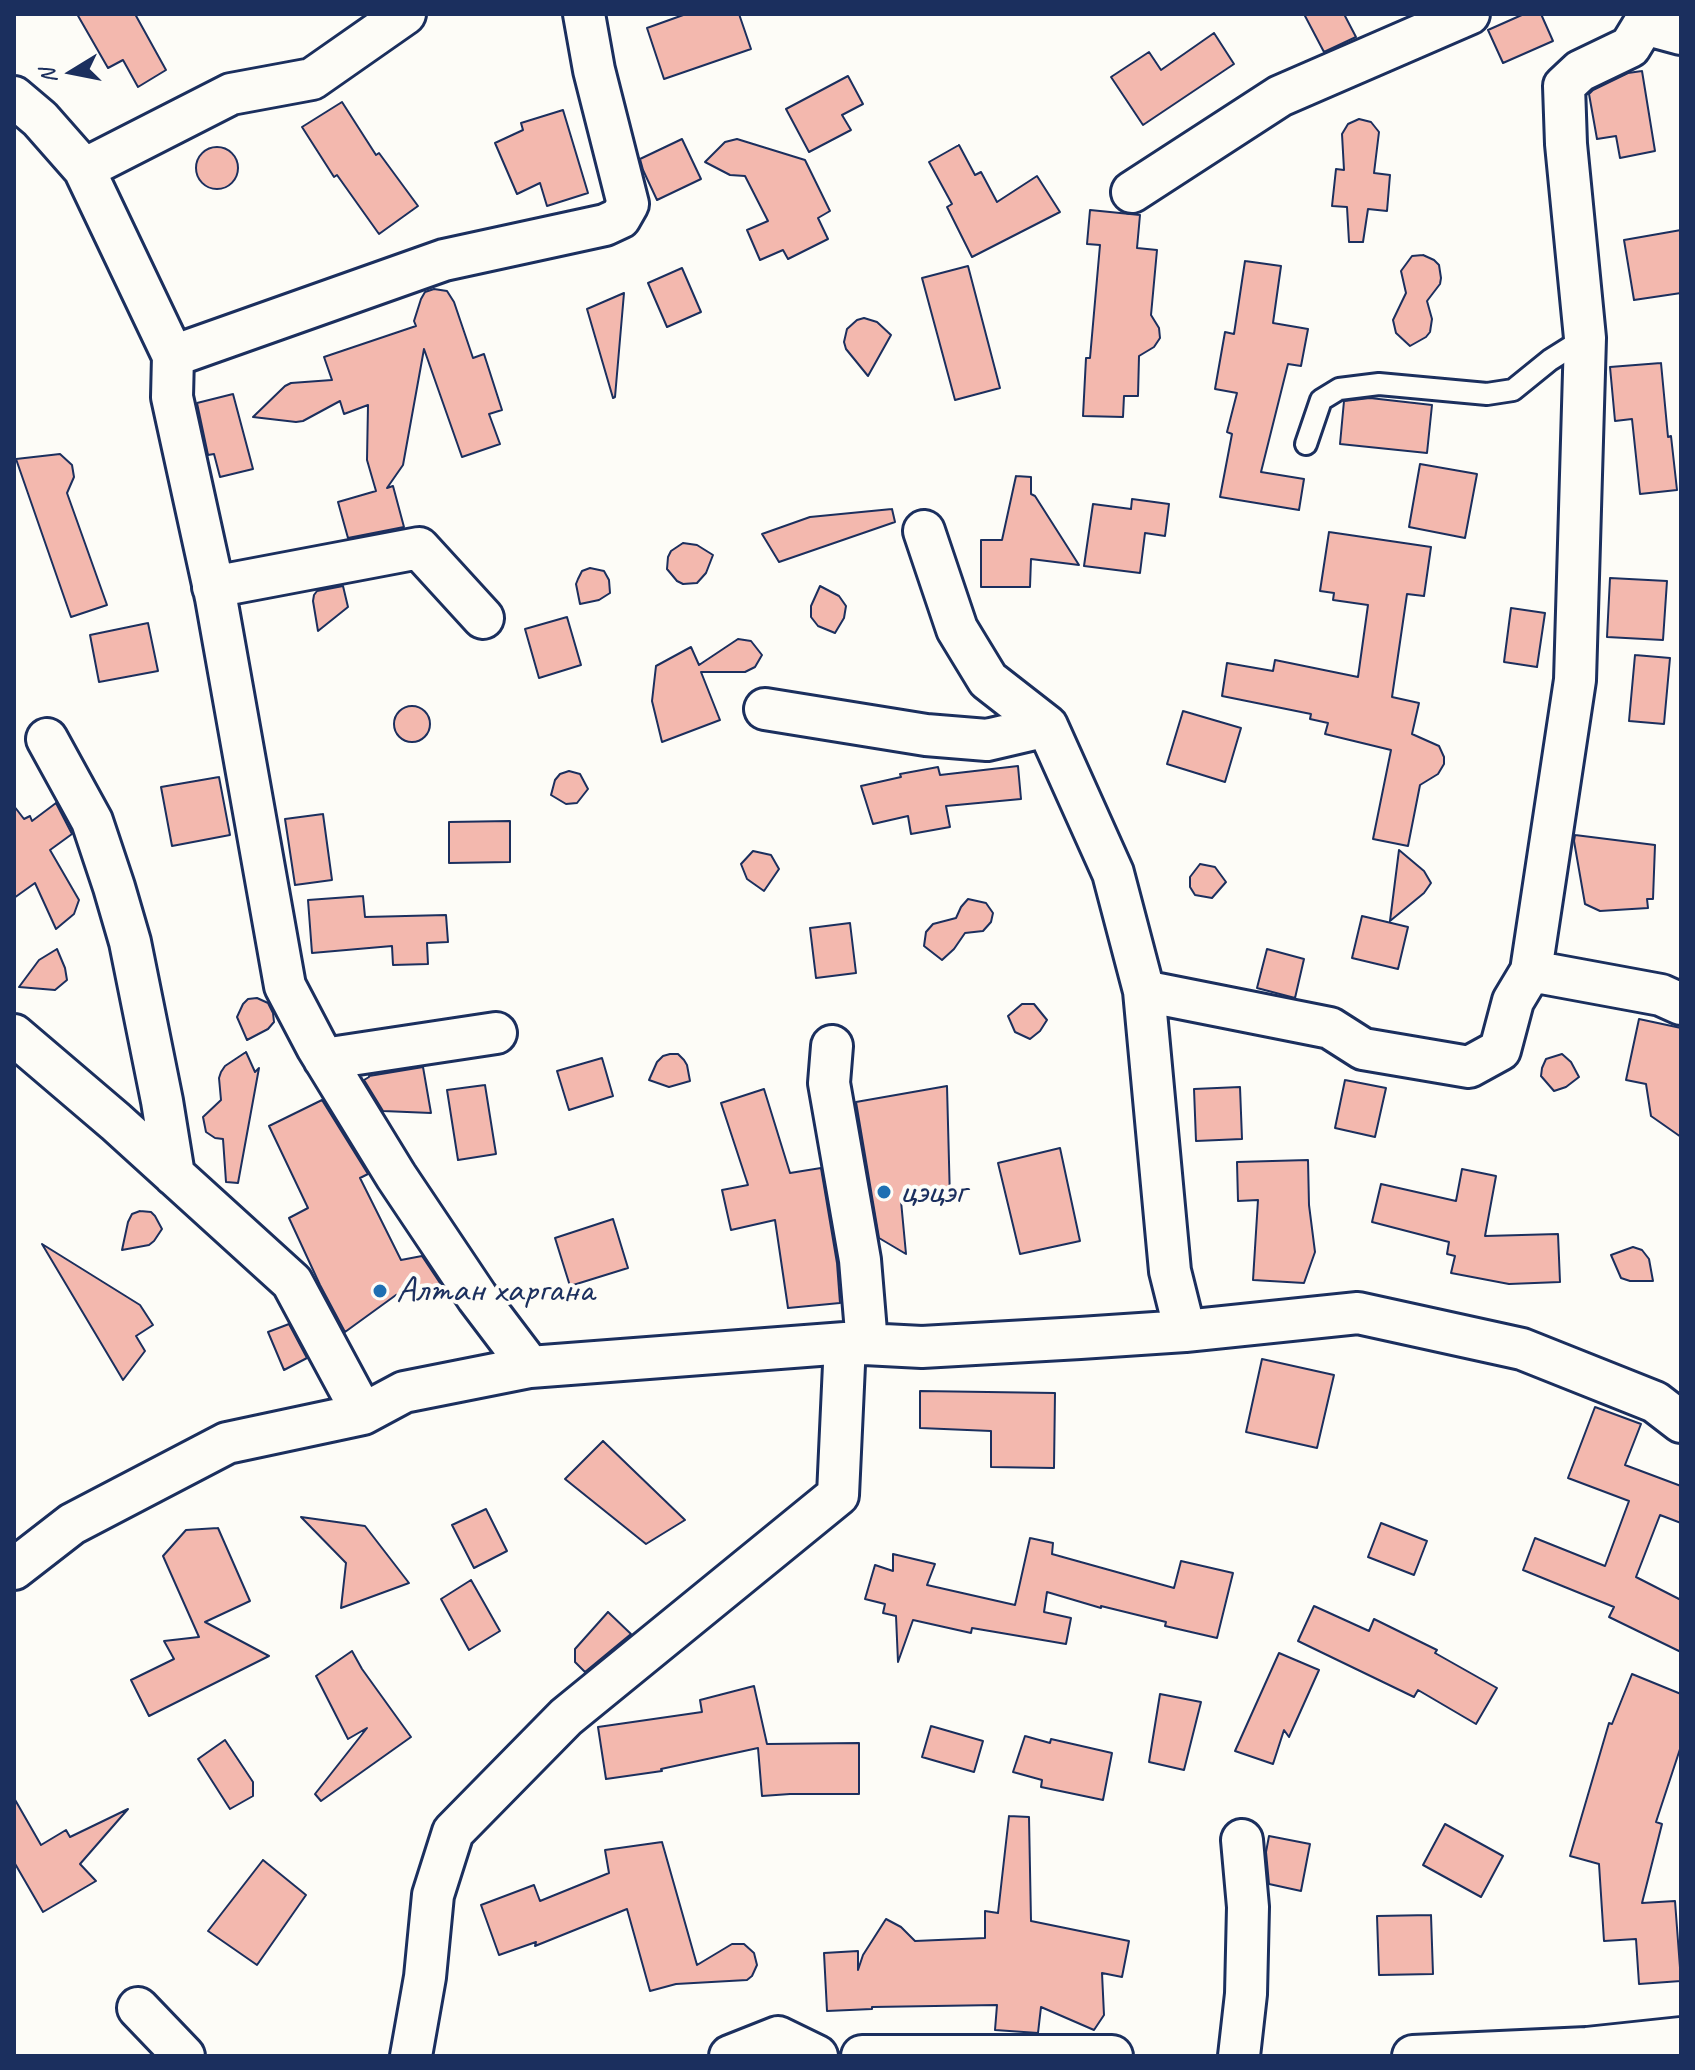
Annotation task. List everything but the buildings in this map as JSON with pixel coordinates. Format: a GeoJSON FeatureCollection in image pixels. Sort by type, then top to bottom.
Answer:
{"type":"FeatureCollection","features":[{"type":"Feature","properties":{"kind":"street"},"geometry":{"type":"LineString","coordinates":[[84,169],[231,94],[312,79],[405,14]]}},
{"type":"Feature","properties":{"kind":"street"},"geometry":{"type":"LineString","coordinates":[[173,356],[444,260],[605,225],[620,218],[628,204],[594,70],[584,14]]}},
{"type":"Feature","properties":{"kind":"street"},"geometry":{"type":"LineString","coordinates":[[1132,192],[1280,96],[1469,14]]}},
{"type":"Feature","properties":{"kind":"street"},"geometry":{"type":"LineString","coordinates":[[1144,991],[1330,1028],[1363,1049],[1469,1067],[1500,1050],[1513,1001],[1531,971],[1575,680],[1585,338],[1566,144],[1564,86],[1580,71],[1630,47],[1655,24]]}},
{"type":"Feature","properties":{"kind":"street"},"geometry":{"type":"LineString","coordinates":[[14,97],[40,119],[84,169],[173,356],[172,397],[213,587],[285,986],[324,1059],[396,1176],[477,1297],[530,1367]]}},
{"type":"Feature","properties":{"kind":"street"},"geometry":{"type":"LineString","coordinates":[[924,531],[957,629],[988,680],[1047,726],[1113,873],[1144,991],[1170,1271],[1185,1331]]}},
{"type":"Feature","properties":{"kind":"street"},"geometry":{"type":"LineString","coordinates":[[213,587],[419,548],[483,618]]}},
{"type":"Feature","properties":{"kind":"street"},"geometry":{"type":"LineString","coordinates":[[765,709],[926,735],[987,740],[1047,726]]}},
{"type":"Feature","properties":{"kind":"street"},"geometry":{"type":"LineString","coordinates":[[47,739],[92,821],[114,887],[130,942],[174,1175]]}},
{"type":"Feature","properties":{"kind":"street"},"geometry":{"type":"LineString","coordinates":[[1531,971],[1661,995],[1681,1004]]}},
{"type":"Feature","properties":{"kind":"street"},"geometry":{"type":"LineString","coordinates":[[324,1059],[496,1033]]}},
{"type":"Feature","properties":{"kind":"street"},"geometry":{"type":"LineString","coordinates":[[14,1035],[292,1282],[363,1414]]}},
{"type":"Feature","properties":{"kind":"street"},"geometry":{"type":"LineString","coordinates":[[411,2056],[425,1977],[433,1895],[453,1832],[566,1717],[838,1495],[856,1343],[860,1260],[829,1083],[832,1046]]}},
{"type":"Feature","properties":{"kind":"street"},"geometry":{"type":"LineString","coordinates":[[14,1569],[72,1524],[227,1443],[363,1414],[404,1392],[530,1367],[856,1343],[922,1347],[1185,1331],[1358,1313],[1522,1349],[1655,1402],[1681,1422]]}},
{"type":"Feature","properties":{"kind":"street"},"geometry":{"type":"LineString","coordinates":[[1239,2056],[1246,1994],[1248,1907],[1242,1840]]}},
{"type":"Feature","properties":{"kind":"street"},"geometry":{"type":"LineString","coordinates":[[138,2008],[184,2056]]}},
{"type":"Feature","properties":{"kind":"street"},"geometry":{"type":"LineString","coordinates":[[730,2056],[778,2037],[817,2056]]}},
{"type":"Feature","properties":{"kind":"street"},"geometry":{"type":"LineString","coordinates":[[1413,2056],[1580,2052],[1681,2038]]}},
{"type":"Feature","properties":{"kind":"street"},"geometry":{"type":"LineString","coordinates":[[862,2056],[1112,2056]]}},
{"type":"Feature","properties":{"kind":"lane"},"geometry":{"type":"LineString","coordinates":[[1306,444],[1321,400],[1339,389],[1379,384],[1487,394],[1513,390],[1550,360],[1585,338]]}},
{"type":"Feature","properties":{"kind":"place","name":"цэцэг"},"geometry":{"type":"Point","coordinates":[884,1192]}},
{"type":"Feature","properties":{"kind":"place","name":"Алтан харгана"},"geometry":{"type":"Point","coordinates":[380,1291]}}]}
